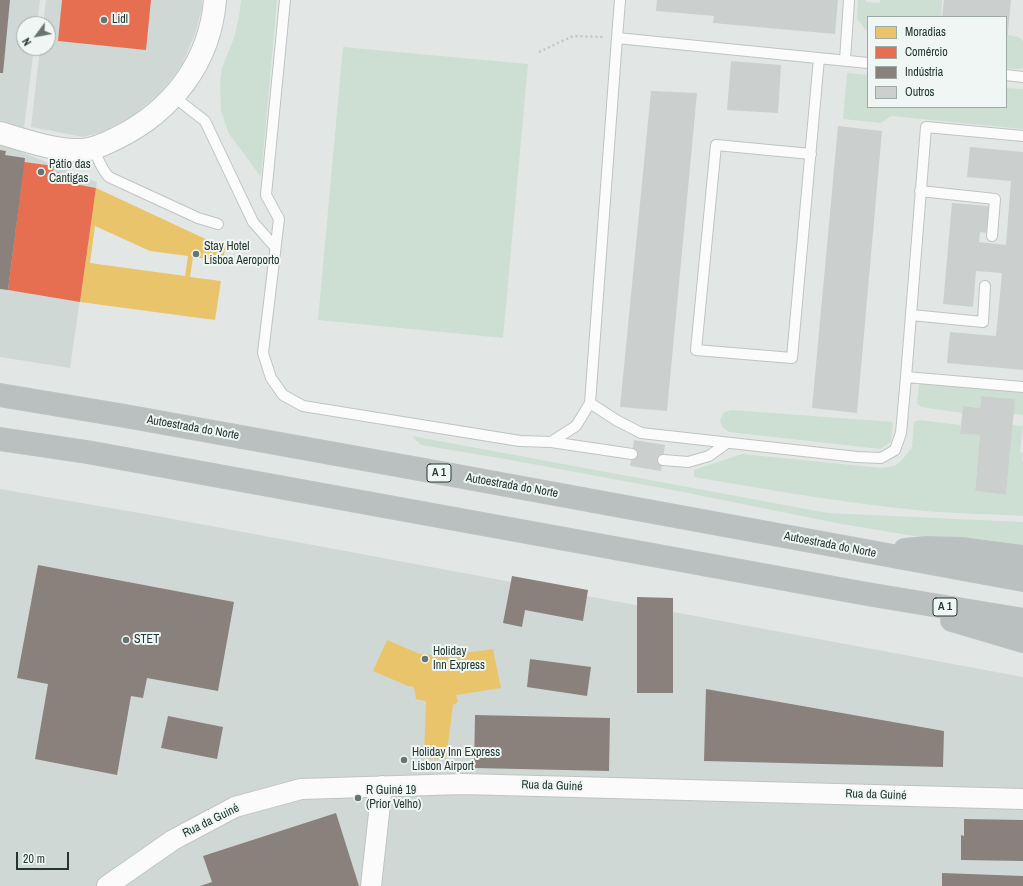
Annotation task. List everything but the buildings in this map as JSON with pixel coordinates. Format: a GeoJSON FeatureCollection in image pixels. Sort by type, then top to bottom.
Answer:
{"type":"FeatureCollection","features":[{"type":"Feature","properties":{"kind":"highway","name":"Autoestrada do Norte"},"geometry":{"type":"LineString","coordinates":[[0,395],[411,467],[1023,580]]}},
{"type":"Feature","properties":{"kind":"highway","name":"A 1"},"geometry":{"type":"LineString","coordinates":[[0,439],[87,452],[867,594],[1023,620]]}},
{"type":"Feature","properties":{"kind":"highway"},"geometry":{"type":"LineString","coordinates":[[878,554],[927,548],[961,549],[1023,557]]}},
{"type":"Feature","properties":{"kind":"highway"},"geometry":{"type":"LineString","coordinates":[[867,594],[1023,641]]}},
{"type":"Feature","properties":{"kind":"street"},"geometry":{"type":"LineString","coordinates":[[0,132],[26,141],[61,149],[84,150],[105,144],[139,126],[160,110],[173,96],[188,78],[198,62],[206,44],[213,19],[215,0]]}},
{"type":"Feature","properties":{"kind":"street","name":"Rua da Guiné"},"geometry":{"type":"LineString","coordinates":[[107,886],[173,840],[235,807],[301,789],[463,784],[1023,799]]}},
{"type":"Feature","properties":{"kind":"street"},"geometry":{"type":"LineString","coordinates":[[371,886],[382,786]]}},
{"type":"Feature","properties":{"kind":"lane"},"geometry":{"type":"LineString","coordinates":[[285,0],[266,195],[279,219],[263,353],[271,378],[283,395],[303,406],[520,441],[550,442],[632,454]]}},
{"type":"Feature","properties":{"kind":"lane"},"geometry":{"type":"LineString","coordinates":[[550,442],[576,426],[590,403],[620,0]]}},
{"type":"Feature","properties":{"kind":"lane"},"geometry":{"type":"LineString","coordinates":[[845,60],[850,0]]}},
{"type":"Feature","properties":{"kind":"lane"},"geometry":{"type":"LineString","coordinates":[[617,38],[867,63]]}},
{"type":"Feature","properties":{"kind":"lane"},"geometry":{"type":"LineString","coordinates":[[811,154],[716,145],[696,350],[792,358],[811,154],[819,58]]}},
{"type":"Feature","properties":{"kind":"lane"},"geometry":{"type":"LineString","coordinates":[[1007,75],[1023,77]]}},
{"type":"Feature","properties":{"kind":"lane"},"geometry":{"type":"LineString","coordinates":[[173,96],[205,121],[253,222],[275,247]]}},
{"type":"Feature","properties":{"kind":"lane"},"geometry":{"type":"LineString","coordinates":[[590,403],[616,420],[641,433],[857,457],[881,458],[895,450],[901,433],[926,127],[1023,136]]}},
{"type":"Feature","properties":{"kind":"lane"},"geometry":{"type":"LineString","coordinates":[[93,148],[100,165],[109,177],[198,218],[218,224]]}},
{"type":"Feature","properties":{"kind":"lane"},"geometry":{"type":"LineString","coordinates":[[920,191],[995,199],[992,236]]}},
{"type":"Feature","properties":{"kind":"lane"},"geometry":{"type":"LineString","coordinates":[[911,315],[983,322],[986,286]]}},
{"type":"Feature","properties":{"kind":"lane"},"geometry":{"type":"LineString","coordinates":[[906,377],[1023,388]]}},
{"type":"Feature","properties":{"kind":"lane"},"geometry":{"type":"LineString","coordinates":[[663,460],[688,462],[709,456],[727,443]]}},
{"type":"Feature","properties":{"kind":"path"},"geometry":{"type":"LineString","coordinates":[[539,52],[573,36],[617,38]]}},
{"type":"Feature","properties":{"kind":"shaded area"},"geometry":{"type":"Polygon","coordinates":[[[0,0],[40,0],[38,16],[16,16],[16,56],[33,56],[21,152],[97,182],[70,368],[0,357],[0,0]]]}},
{"type":"Feature","properties":{"kind":"shaded area"},"geometry":{"type":"Polygon","coordinates":[[[46,0],[202,0],[202,8],[195,34],[181,67],[159,94],[132,116],[102,132],[83,137],[31,127],[39,56],[56,56],[56,16],[44,16],[46,0]]]}},
{"type":"Feature","properties":{"kind":"shaded area"},"geometry":{"type":"Polygon","coordinates":[[[0,489],[157,516],[1023,677],[1023,886],[0,886],[0,489]]]}},
{"type":"Feature","properties":{"kind":"green space"},"geometry":{"type":"Polygon","coordinates":[[[241,0],[277,0],[261,177],[229,134],[221,111],[220,84],[222,68],[234,38],[241,0]]]}},
{"type":"Feature","properties":{"kind":"green space"},"geometry":{"type":"Polygon","coordinates":[[[858,0],[880,3],[880,0],[942,0],[941,16],[867,16],[867,31],[857,19],[858,0]]]}},
{"type":"Feature","properties":{"kind":"green space"},"geometry":{"type":"Polygon","coordinates":[[[1008,35],[1019,37],[1023,41],[1023,68],[1007,68],[1008,35]]]}},
{"type":"Feature","properties":{"kind":"green space"},"geometry":{"type":"Polygon","coordinates":[[[343,47],[528,64],[503,338],[318,320],[343,47]]]}},
{"type":"Feature","properties":{"kind":"green space"},"geometry":{"type":"Polygon","coordinates":[[[847,73],[867,75],[867,108],[1007,108],[1007,88],[1023,89],[1023,129],[891,116],[881,123],[843,119],[847,73]]]}},
{"type":"Feature","properties":{"kind":"green space"},"geometry":{"type":"Polygon","coordinates":[[[924,382],[1023,391],[1023,415],[1013,414],[1015,399],[981,396],[980,408],[963,406],[962,413],[921,407],[917,403],[919,385],[924,382]]]}},
{"type":"Feature","properties":{"kind":"green space"},"geometry":{"type":"Polygon","coordinates":[[[732,410],[893,422],[891,442],[880,449],[729,432],[722,427],[720,420],[724,412],[732,410]]]}},
{"type":"Feature","properties":{"kind":"green space"},"geometry":{"type":"Polygon","coordinates":[[[919,420],[961,425],[960,434],[980,435],[975,491],[1006,495],[1012,425],[1023,426],[1020,452],[1023,453],[1023,516],[950,513],[868,505],[694,477],[694,470],[742,454],[882,468],[894,466],[901,461],[912,448],[914,422],[919,420]]]}},
{"type":"Feature","properties":{"kind":"green space"},"geometry":{"type":"Polygon","coordinates":[[[412,436],[828,513],[1023,522],[1023,549],[914,536],[836,523],[683,492],[421,445],[412,436]]]}},
{"type":"Feature","properties":{"kind":"place","name":"Lidl"},"geometry":{"type":"Point","coordinates":[104,20]}},
{"type":"Feature","properties":{"kind":"place","name":"Pátio das Cantigas"},"geometry":{"type":"Point","coordinates":[41,172]}},
{"type":"Feature","properties":{"kind":"place","name":"Stay Hotel Lisboa Aeroporto"},"geometry":{"type":"Point","coordinates":[196,254]}},
{"type":"Feature","properties":{"kind":"place","name":"STET"},"geometry":{"type":"Point","coordinates":[126,640]}},
{"type":"Feature","properties":{"kind":"place","name":"Holiday Inn Express"},"geometry":{"type":"Point","coordinates":[425,659]}},
{"type":"Feature","properties":{"kind":"place","name":"Holiday Inn Express Lisbon Airport"},"geometry":{"type":"Point","coordinates":[404,760]}},
{"type":"Feature","properties":{"kind":"place","name":"R Guiné 19 (Prior Velho)"},"geometry":{"type":"Point","coordinates":[358,798]}}]}
